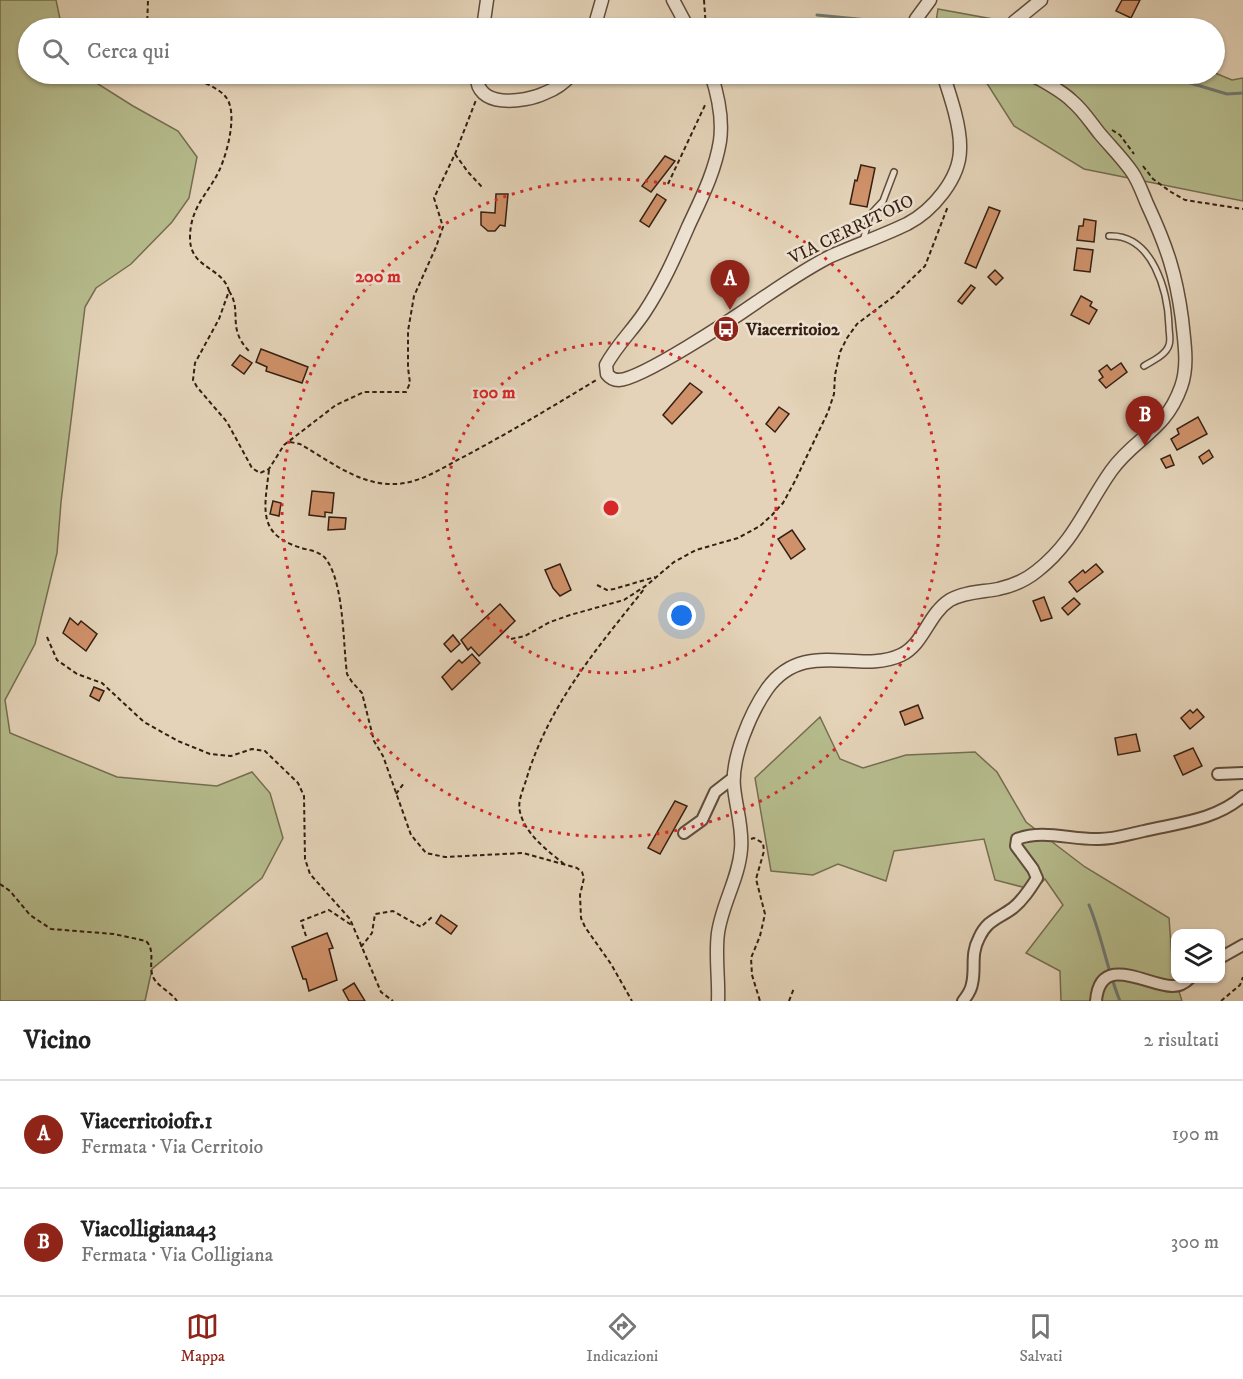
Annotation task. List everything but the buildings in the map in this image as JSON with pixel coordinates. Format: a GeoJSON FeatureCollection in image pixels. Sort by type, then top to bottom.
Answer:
{"type":"FeatureCollection","features":[{"type":"Feature","properties":{"kind":"street"},"geometry":{"type":"LineString","coordinates":[[484,18],[487,0]]}},
{"type":"Feature","properties":{"kind":"street"},"geometry":{"type":"LineString","coordinates":[[597,18],[602,0]]}},
{"type":"Feature","properties":{"kind":"street"},"geometry":{"type":"LineString","coordinates":[[673,0],[683,18]]}},
{"type":"Feature","properties":{"kind":"street"},"geometry":{"type":"LineString","coordinates":[[917,18],[930,0]]}},
{"type":"Feature","properties":{"kind":"street"},"geometry":{"type":"LineString","coordinates":[[1019,18],[1041,0]]}},
{"type":"Feature","properties":{"kind":"street"},"geometry":{"type":"LineString","coordinates":[[478,84],[484,94],[492,99],[518,100],[546,93],[561,84]]}},
{"type":"Feature","properties":{"kind":"street"},"geometry":{"type":"LineString","coordinates":[[607,374],[606,365],[610,358],[644,313],[666,275],[708,184],[720,140],[720,114],[714,84]]}},
{"type":"Feature","properties":{"kind":"street","name":"VIA CERRITOIO"},"geometry":{"type":"LineString","coordinates":[[607,374],[611,379],[619,380],[653,366],[721,326],[793,278],[831,257],[908,224],[929,211],[958,164],[960,151],[960,138],[946,84]]}},
{"type":"Feature","properties":{"kind":"street"},"geometry":{"type":"LineString","coordinates":[[718,1001],[718,931],[739,863],[741,842],[733,778],[736,755],[768,688],[790,669],[818,660],[876,661],[905,654],[923,634],[938,610],[947,602],[958,596],[1001,589],[1035,573],[1068,541],[1111,471],[1123,456],[1162,423],[1177,399],[1185,370],[1186,354],[1175,310],[1167,248],[1134,174],[1072,100],[1046,84]]}},
{"type":"Feature","properties":{"kind":"street"},"geometry":{"type":"LineString","coordinates":[[1218,774],[1243,773]]}},
{"type":"Feature","properties":{"kind":"street"},"geometry":{"type":"LineString","coordinates":[[684,833],[702,820],[715,792],[733,778]]}},
{"type":"Feature","properties":{"kind":"street"},"geometry":{"type":"LineString","coordinates":[[963,1001],[972,988],[973,955],[978,939],[987,924],[1012,908],[1025,896],[1037,878],[1016,846],[1017,839],[1038,835],[1098,839],[1121,837],[1203,818],[1243,796]]}},
{"type":"Feature","properties":{"kind":"street"},"geometry":{"type":"LineString","coordinates":[[1225,956],[1243,945]]}},
{"type":"Feature","properties":{"kind":"street"},"geometry":{"type":"LineString","coordinates":[[1096,1001],[1097,992],[1104,981],[1113,975],[1134,975],[1158,985],[1174,986],[1184,983]]}},
{"type":"Feature","properties":{"kind":"lane"},"geometry":{"type":"LineString","coordinates":[[863,243],[870,215],[883,201],[894,172]]}},
{"type":"Feature","properties":{"kind":"lane"},"geometry":{"type":"LineString","coordinates":[[1109,236],[1130,239],[1142,248],[1159,273],[1175,310],[1168,347],[1144,366]]}},
{"type":"Feature","properties":{"kind":"path"},"geometry":{"type":"LineString","coordinates":[[147,18],[148,0]]}},
{"type":"Feature","properties":{"kind":"path"},"geometry":{"type":"LineString","coordinates":[[704,0],[705,18]]}},
{"type":"Feature","properties":{"kind":"path"},"geometry":{"type":"LineString","coordinates":[[206,84],[227,98],[232,106],[233,118],[220,168],[198,205],[192,222],[190,238],[193,254],[198,261],[224,279],[233,297],[239,342],[249,351]]}},
{"type":"Feature","properties":{"kind":"path"},"geometry":{"type":"LineString","coordinates":[[668,184],[711,84]]}},
{"type":"Feature","properties":{"kind":"path"},"geometry":{"type":"LineString","coordinates":[[478,87],[474,110],[455,154],[435,191],[435,205],[441,215],[443,226],[414,296],[408,349],[409,389],[406,392],[363,392],[349,398],[336,405],[284,445],[269,469],[265,498],[266,520],[269,528],[282,540],[324,556],[333,572],[342,608],[347,674],[362,693],[374,741],[383,756],[411,835],[426,853],[445,857],[523,853],[577,868],[582,872],[584,878],[580,895],[581,918],[622,980],[632,1001]]}},
{"type":"Feature","properties":{"kind":"path"},"geometry":{"type":"LineString","coordinates":[[1110,129],[1120,135],[1137,158]]}},
{"type":"Feature","properties":{"kind":"path"},"geometry":{"type":"LineString","coordinates":[[455,154],[482,187]]}},
{"type":"Feature","properties":{"kind":"path"},"geometry":{"type":"LineString","coordinates":[[1142,165],[1153,179],[1185,200],[1243,209]]}},
{"type":"Feature","properties":{"kind":"path"},"geometry":{"type":"LineString","coordinates":[[511,639],[525,636],[550,622],[570,615],[624,600],[647,585],[674,562],[696,550],[738,538],[760,526],[783,503],[803,466],[834,394],[840,351],[847,338],[856,324],[894,296],[925,266],[949,204]]}},
{"type":"Feature","properties":{"kind":"path"},"geometry":{"type":"LineString","coordinates":[[229,291],[219,319],[195,363],[193,380],[196,387],[227,422],[252,468],[260,474],[269,469]]}},
{"type":"Feature","properties":{"kind":"path"},"geometry":{"type":"LineString","coordinates":[[287,443],[300,444],[358,477],[389,484],[420,480],[500,437],[607,374]]}},
{"type":"Feature","properties":{"kind":"path"},"geometry":{"type":"LineString","coordinates":[[597,585],[607,590],[614,589],[658,576]]}},
{"type":"Feature","properties":{"kind":"path"},"geometry":{"type":"LineString","coordinates":[[564,865],[542,845],[525,824],[519,812],[520,799],[539,743],[563,697],[604,638],[647,585]]}},
{"type":"Feature","properties":{"kind":"path"},"geometry":{"type":"LineString","coordinates":[[47,637],[57,660],[77,674],[102,683],[144,722],[178,741],[210,754],[231,756],[252,749],[265,751],[298,783],[304,796],[305,859],[310,874],[350,919],[381,992],[393,1001]]}},
{"type":"Feature","properties":{"kind":"path"},"geometry":{"type":"LineString","coordinates":[[396,794],[404,783]]}},
{"type":"Feature","properties":{"kind":"path"},"geometry":{"type":"LineString","coordinates":[[741,842],[754,838],[763,843],[764,851],[756,879],[765,914],[760,936],[751,958],[752,975],[760,1001]]}},
{"type":"Feature","properties":{"kind":"path"},"geometry":{"type":"LineString","coordinates":[[0,884],[10,891],[30,915],[51,929],[114,934],[146,941],[151,948],[152,975],[156,982],[177,1001]]}},
{"type":"Feature","properties":{"kind":"path"},"geometry":{"type":"LineString","coordinates":[[306,936],[301,921],[329,910],[353,926]]}},
{"type":"Feature","properties":{"kind":"path"},"geometry":{"type":"LineString","coordinates":[[362,947],[372,933],[375,915],[393,911],[421,927],[433,916]]}},
{"type":"Feature","properties":{"kind":"path"},"geometry":{"type":"LineString","coordinates":[[1221,1001],[1240,986],[1243,977]]}},
{"type":"Feature","properties":{"kind":"path"},"geometry":{"type":"LineString","coordinates":[[789,1001],[794,988]]}},
{"type":"Feature","properties":{"kind":"green space"},"geometry":{"type":"Polygon","coordinates":[[[0,0],[56,0],[60,18],[18,18],[18,84],[98,84],[178,131],[197,157],[189,198],[172,222],[131,264],[96,288],[85,307],[57,553],[35,644],[5,700],[10,733],[117,777],[217,786],[252,772],[270,793],[283,838],[262,878],[152,969],[145,1001],[0,1001],[0,0]]]}},
{"type":"Feature","properties":{"kind":"green space"},"geometry":{"type":"Polygon","coordinates":[[[938,9],[987,18],[937,18],[938,9]]]}},
{"type":"Feature","properties":{"kind":"green space"},"geometry":{"type":"Polygon","coordinates":[[[1225,77],[1232,80],[1243,78],[1243,201],[1084,169],[1014,126],[987,84],[1225,84],[1225,77]]]}},
{"type":"Feature","properties":{"kind":"green space"},"geometry":{"type":"Polygon","coordinates":[[[820,717],[840,759],[863,768],[906,755],[975,752],[997,772],[1026,822],[1085,867],[1169,918],[1171,983],[1176,983],[1182,1001],[1061,1001],[1060,971],[1026,953],[1063,905],[1045,879],[1034,890],[995,880],[984,839],[894,851],[886,881],[838,864],[813,875],[771,871],[755,778],[820,717]]]}},
{"type":"Feature","properties":{"kind":"waterway"},"geometry":{"type":"LineString","coordinates":[[817,15],[847,18]]}},
{"type":"Feature","properties":{"kind":"waterway"},"geometry":{"type":"LineString","coordinates":[[1194,84],[1227,94],[1243,93]]}},
{"type":"Feature","properties":{"kind":"waterway"},"geometry":{"type":"LineString","coordinates":[[1089,905],[1120,1001]]}},
{"type":"Feature","properties":{"kind":"place","name":"Viacerritoiofr.1"},"geometry":{"type":"Point","coordinates":[730,310]}},
{"type":"Feature","properties":{"kind":"place","name":"Viacerritoio2"},"geometry":{"type":"Point","coordinates":[726,329]}},
{"type":"Feature","properties":{"kind":"place","name":"Viacolligiana43"},"geometry":{"type":"Point","coordinates":[1145,446]}}]}
